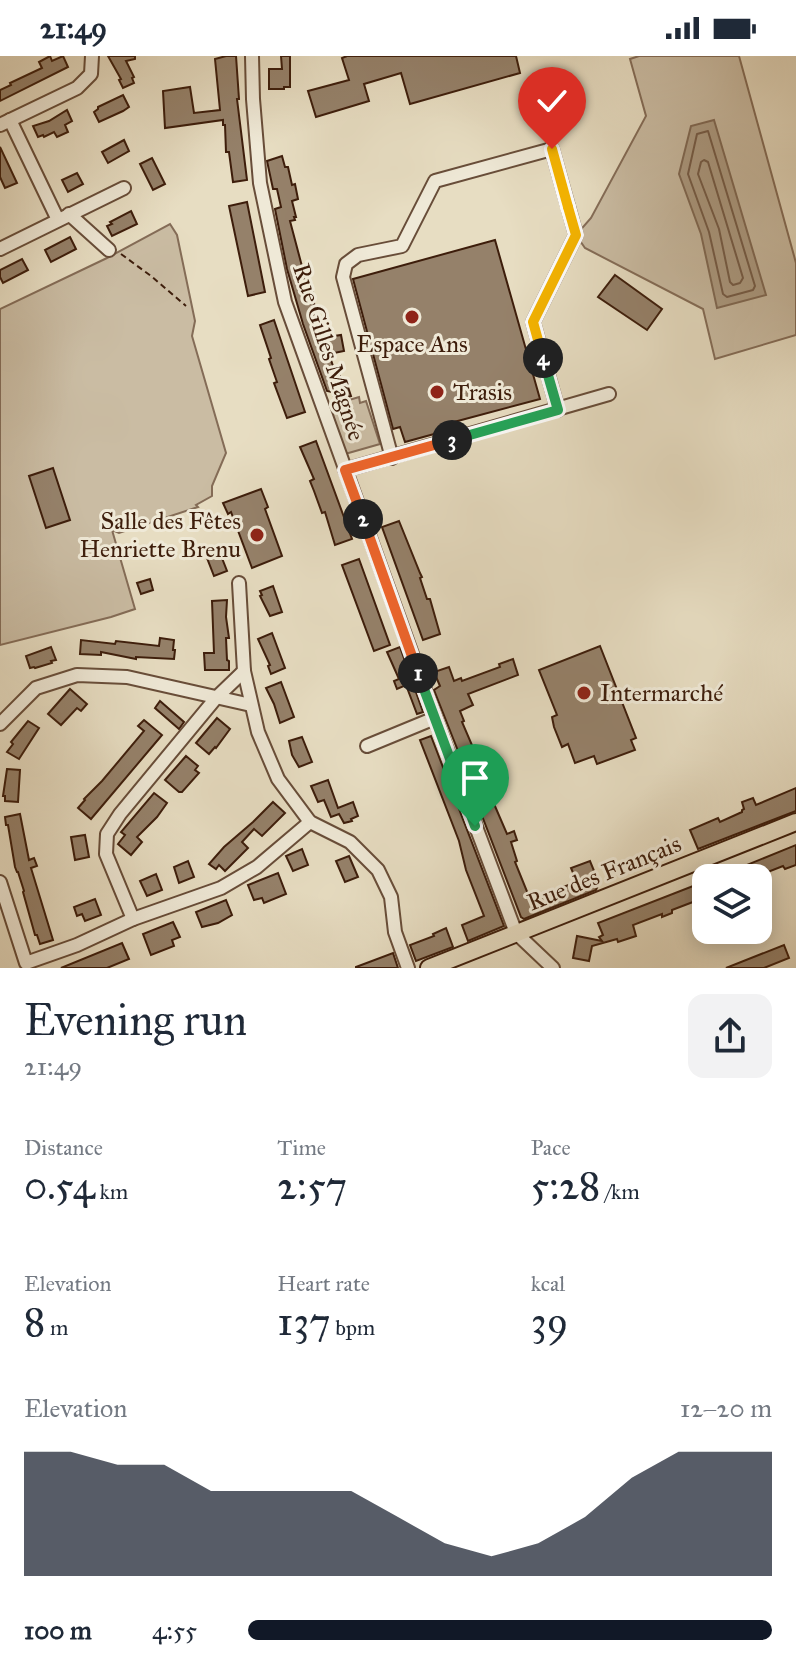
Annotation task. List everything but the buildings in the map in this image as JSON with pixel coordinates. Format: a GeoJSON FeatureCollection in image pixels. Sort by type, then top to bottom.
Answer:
{"type":"FeatureCollection","features":[{"type":"Feature","properties":{"kind":"main road","name":"Rue des Français"},"geometry":{"type":"LineString","coordinates":[[429,968],[796,822]]}},
{"type":"Feature","properties":{"kind":"street"},"geometry":{"type":"LineString","coordinates":[[92,56],[91,74],[77,88],[5,123],[64,217],[109,250]]}},
{"type":"Feature","properties":{"kind":"street","name":"Rue Gilles Magnée"},"geometry":{"type":"LineString","coordinates":[[252,56],[260,183],[285,302],[516,933]]}},
{"type":"Feature","properties":{"kind":"street","name":"Rue Gilles Magnée"},"geometry":{"type":"LineString","coordinates":[[392,458],[343,277],[346,264],[358,255],[402,246],[435,181],[552,149],[576,235],[533,322],[558,410]]}},
{"type":"Feature","properties":{"kind":"street"},"geometry":{"type":"LineString","coordinates":[[0,249],[124,188]]}},
{"type":"Feature","properties":{"kind":"street","name":"Rue Gilles Magnée"},"geometry":{"type":"LineString","coordinates":[[345,470],[609,394]]}},
{"type":"Feature","properties":{"kind":"street"},"geometry":{"type":"LineString","coordinates":[[239,583],[244,671],[258,732],[278,779],[310,822],[350,842],[378,870],[391,897],[395,932],[408,968]]}},
{"type":"Feature","properties":{"kind":"street"},"geometry":{"type":"LineString","coordinates":[[133,919],[106,854],[107,834],[216,698],[244,671]]}},
{"type":"Feature","properties":{"kind":"street"},"geometry":{"type":"LineString","coordinates":[[0,724],[36,688],[77,675],[127,677],[251,705]]}},
{"type":"Feature","properties":{"kind":"street"},"geometry":{"type":"LineString","coordinates":[[367,746],[435,718]]}},
{"type":"Feature","properties":{"kind":"street"},"geometry":{"type":"LineString","coordinates":[[0,882],[27,966],[133,919],[221,888],[257,867],[310,822]]}},
{"type":"Feature","properties":{"kind":"street"},"geometry":{"type":"LineString","coordinates":[[516,933],[553,968]]}},
{"type":"Feature","properties":{"kind":"path"},"geometry":{"type":"LineString","coordinates":[[109,250],[115,250],[151,276],[186,306]]}},
{"type":"Feature","properties":{"kind":"shaded area"},"geometry":{"type":"Polygon","coordinates":[[[639,56],[739,56],[796,263],[796,335],[715,359],[703,309],[585,248],[576,235],[591,218],[646,116],[630,59],[639,56]]]}},
{"type":"Feature","properties":{"kind":"shaded area"},"geometry":{"type":"Polygon","coordinates":[[[170,224],[177,235],[195,321],[192,336],[226,453],[212,486],[212,496],[196,505],[198,507],[119,533],[112,530],[135,609],[0,645],[0,309],[170,224]]]}},
{"type":"Feature","properties":{"kind":"shaded area"},"geometry":{"type":"Polygon","coordinates":[[[359,397],[360,403],[366,401],[380,444],[345,454],[329,406],[359,397]]]}},
{"type":"Feature","properties":{"kind":"water"},"geometry":{"type":"Polygon","coordinates":[[[714,120],[766,295],[717,308],[701,234],[679,174],[691,126],[714,120]]]}},
{"type":"Feature","properties":{"kind":"place","name":"Espace Ans"},"geometry":{"type":"Point","coordinates":[412,317]}},
{"type":"Feature","properties":{"kind":"place","name":"Trasis"},"geometry":{"type":"Point","coordinates":[437,392]}},
{"type":"Feature","properties":{"kind":"place","name":"Salle des Fêtes Henriette Brenu"},"geometry":{"type":"Point","coordinates":[257,535]}},
{"type":"Feature","properties":{"kind":"place","name":"Intermarché"},"geometry":{"type":"Point","coordinates":[584,693]}},
{"type":"Feature","properties":{"kind":"route"},"geometry":{"type":"LineString","coordinates":[[475,826],[345,470],[558,410],[533,322],[576,235],[552,149]]}}]}
